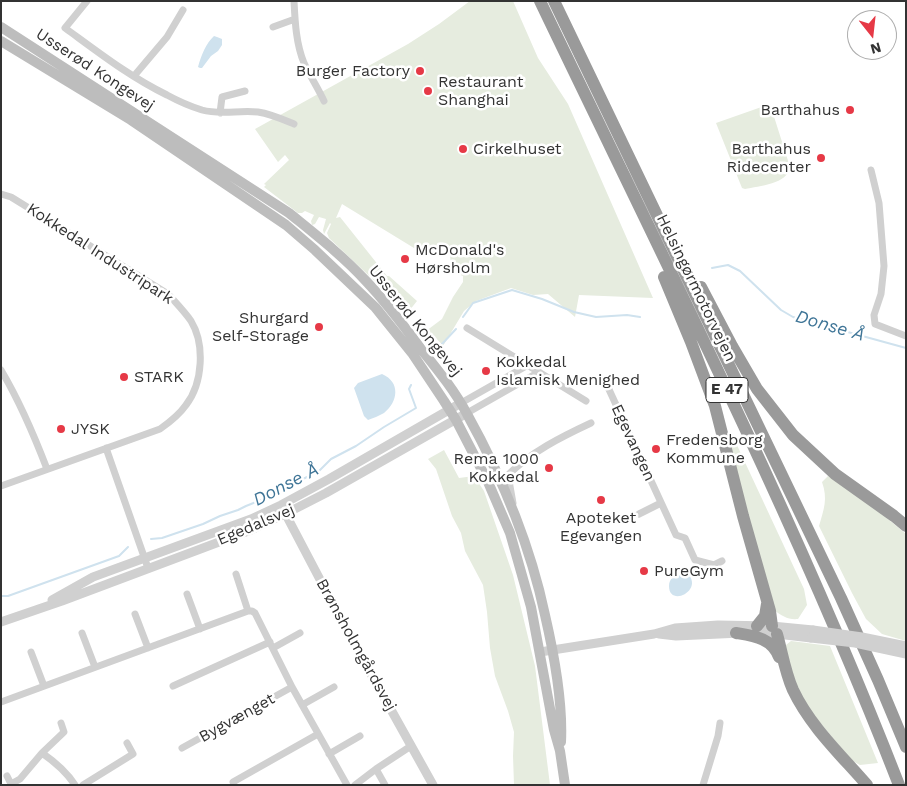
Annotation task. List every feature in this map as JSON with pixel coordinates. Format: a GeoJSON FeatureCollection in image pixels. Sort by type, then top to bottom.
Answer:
{"type":"FeatureCollection","features":[{"type":"Feature","properties":{"kind":"highway","name":"Helsingørmotorvejen"},"geometry":{"type":"LineString","coordinates":[[540,1],[788,520],[853,669],[899,785]]}},
{"type":"Feature","properties":{"kind":"highway","name":"Helsingørmotorvejen"},"geometry":{"type":"LineString","coordinates":[[554,1],[841,598],[906,746]]}},
{"type":"Feature","properties":{"kind":"highway"},"geometry":{"type":"LineString","coordinates":[[630,160],[657,199],[756,389],[793,435],[835,474],[906,526]]}},
{"type":"Feature","properties":{"kind":"highway"},"geometry":{"type":"LineString","coordinates":[[638,204],[655,254],[715,406],[767,604],[792,688],[807,715],[867,785]]}},
{"type":"Feature","properties":{"kind":"highway"},"geometry":{"type":"LineString","coordinates":[[757,626],[765,616],[767,604]]}},
{"type":"Feature","properties":{"kind":"highway"},"geometry":{"type":"LineString","coordinates":[[736,633],[768,641],[777,651],[787,674]]}},
{"type":"Feature","properties":{"kind":"main road","name":"Usserød Kongevej"},"geometry":{"type":"LineString","coordinates":[[1,27],[289,214],[317,236],[366,281],[435,366],[461,403],[500,479],[513,509],[538,582],[553,650],[558,683],[562,729],[560,751]]}},
{"type":"Feature","properties":{"kind":"main road","name":"Usserød Kongevej"},"geometry":{"type":"LineString","coordinates":[[1,41],[131,120],[286,225],[374,307],[412,353],[456,420],[488,482],[510,533],[531,607],[554,730],[560,751]]}},
{"type":"Feature","properties":{"kind":"main road"},"geometry":{"type":"LineString","coordinates":[[560,751],[565,785]]}},
{"type":"Feature","properties":{"kind":"street"},"geometry":{"type":"LineString","coordinates":[[87,1],[65,28],[154,89],[203,110],[220,113],[257,112],[273,115],[294,124]]}},
{"type":"Feature","properties":{"kind":"street"},"geometry":{"type":"LineString","coordinates":[[294,1],[300,50],[324,101]]}},
{"type":"Feature","properties":{"kind":"street"},"geometry":{"type":"LineString","coordinates":[[134,76],[166,37],[183,10]]}},
{"type":"Feature","properties":{"kind":"street"},"geometry":{"type":"LineString","coordinates":[[272,27],[295,19]]}},
{"type":"Feature","properties":{"kind":"street"},"geometry":{"type":"LineString","coordinates":[[220,113],[222,98],[245,91]]}},
{"type":"Feature","properties":{"kind":"street"},"geometry":{"type":"LineString","coordinates":[[871,170],[879,203],[884,266],[881,294],[874,315],[875,324],[906,336]]}},
{"type":"Feature","properties":{"kind":"street","name":"Kokkedal Industripark"},"geometry":{"type":"LineString","coordinates":[[1,194],[11,197],[168,294],[181,307],[191,322],[199,339],[200,354],[195,391],[186,406],[176,417],[160,429],[1,486]]}},
{"type":"Feature","properties":{"kind":"street","name":"Egevangen"},"geometry":{"type":"LineString","coordinates":[[467,328],[586,402]]}},
{"type":"Feature","properties":{"kind":"street"},"geometry":{"type":"LineString","coordinates":[[461,403],[528,365]]}},
{"type":"Feature","properties":{"kind":"street"},"geometry":{"type":"LineString","coordinates":[[1,370],[31,427],[48,469]]}},
{"type":"Feature","properties":{"kind":"street"},"geometry":{"type":"LineString","coordinates":[[467,414],[539,372]]}},
{"type":"Feature","properties":{"kind":"street","name":"Egevangen"},"geometry":{"type":"LineString","coordinates":[[606,383],[676,536],[685,538],[695,560],[714,565],[722,561]]}},
{"type":"Feature","properties":{"kind":"street","name":"Egedalsvej"},"geometry":{"type":"LineString","coordinates":[[32,610],[93,577],[251,519],[281,505],[329,480],[461,403]]}},
{"type":"Feature","properties":{"kind":"street","name":"Egedalsvej"},"geometry":{"type":"LineString","coordinates":[[1,622],[251,530],[326,493],[467,414]]}},
{"type":"Feature","properties":{"kind":"street","name":"Egevangen"},"geometry":{"type":"LineString","coordinates":[[513,509],[508,475],[538,451],[590,423]]}},
{"type":"Feature","properties":{"kind":"street"},"geometry":{"type":"LineString","coordinates":[[106,448],[148,568]]}},
{"type":"Feature","properties":{"kind":"street"},"geometry":{"type":"LineString","coordinates":[[639,514],[661,503]]}},
{"type":"Feature","properties":{"kind":"street","name":"Brønsholmgårdsvej"},"geometry":{"type":"LineString","coordinates":[[281,505],[346,629],[433,785]]}},
{"type":"Feature","properties":{"kind":"street"},"geometry":{"type":"LineString","coordinates":[[80,594],[91,586],[142,566],[144,558]]}},
{"type":"Feature","properties":{"kind":"street","name":"Bygvænget"},"geometry":{"type":"LineString","coordinates":[[236,574],[248,611],[255,613],[292,687],[346,785]]}},
{"type":"Feature","properties":{"kind":"street"},"geometry":{"type":"LineString","coordinates":[[187,594],[200,629]]}},
{"type":"Feature","properties":{"kind":"street"},"geometry":{"type":"LineString","coordinates":[[1,702],[248,611]]}},
{"type":"Feature","properties":{"kind":"street"},"geometry":{"type":"LineString","coordinates":[[134,614],[148,648]]}},
{"type":"Feature","properties":{"kind":"street"},"geometry":{"type":"LineString","coordinates":[[540,652],[654,634],[675,628],[718,626],[757,626],[812,634],[862,637],[906,646]]}},
{"type":"Feature","properties":{"kind":"street"},"geometry":{"type":"LineString","coordinates":[[654,634],[676,636],[775,630]]}},
{"type":"Feature","properties":{"kind":"street"},"geometry":{"type":"LineString","coordinates":[[82,633],[95,667]]}},
{"type":"Feature","properties":{"kind":"street"},"geometry":{"type":"LineString","coordinates":[[173,686],[300,633]]}},
{"type":"Feature","properties":{"kind":"street"},"geometry":{"type":"LineString","coordinates":[[812,634],[906,654]]}},
{"type":"Feature","properties":{"kind":"street"},"geometry":{"type":"LineString","coordinates":[[31,652],[44,686]]}},
{"type":"Feature","properties":{"kind":"street","name":"Bygvænget"},"geometry":{"type":"LineString","coordinates":[[182,748],[292,687]]}},
{"type":"Feature","properties":{"kind":"street","name":"Bygvænget"},"geometry":{"type":"LineString","coordinates":[[302,705],[334,687]]}},
{"type":"Feature","properties":{"kind":"street"},"geometry":{"type":"LineString","coordinates":[[7,776],[11,784],[20,778],[64,732],[61,723]]}},
{"type":"Feature","properties":{"kind":"street"},"geometry":{"type":"LineString","coordinates":[[703,785],[720,724]]}},
{"type":"Feature","properties":{"kind":"street"},"geometry":{"type":"LineString","coordinates":[[234,785],[233,782],[318,734]]}},
{"type":"Feature","properties":{"kind":"street"},"geometry":{"type":"LineString","coordinates":[[329,754],[360,736]]}},
{"type":"Feature","properties":{"kind":"street"},"geometry":{"type":"LineString","coordinates":[[83,785],[133,754],[128,743]]}},
{"type":"Feature","properties":{"kind":"street"},"geometry":{"type":"LineString","coordinates":[[355,785],[412,746]]}},
{"type":"Feature","properties":{"kind":"street"},"geometry":{"type":"LineString","coordinates":[[42,753],[56,763],[75,785]]}},
{"type":"Feature","properties":{"kind":"street"},"geometry":{"type":"LineString","coordinates":[[376,769],[385,785]]}},
{"type":"Feature","properties":{"kind":"shaded area"},"geometry":{"type":"Polygon","coordinates":[[[470,1],[513,1],[538,58],[568,104],[653,298],[579,295],[575,317],[548,294],[533,295],[511,288],[476,301],[464,311],[443,346],[426,331],[442,319],[463,282],[463,276],[449,271],[451,264],[450,256],[454,251],[438,248],[414,248],[342,204],[336,218],[340,217],[387,276],[417,301],[409,311],[329,238],[327,233],[330,223],[324,234],[323,230],[326,219],[319,217],[315,224],[312,225],[311,221],[314,215],[305,211],[298,213],[264,187],[266,185],[264,184],[289,160],[285,155],[278,162],[255,129],[408,44],[470,1]]]}},
{"type":"Feature","properties":{"kind":"shaded area"},"geometry":{"type":"Polygon","coordinates":[[[770,104],[790,167],[788,173],[779,181],[745,189],[742,188],[716,123],[770,104]]]}},
{"type":"Feature","properties":{"kind":"shaded area"},"geometry":{"type":"Polygon","coordinates":[[[726,434],[736,443],[804,589],[807,605],[798,619],[785,617],[774,610],[726,434]]]}},
{"type":"Feature","properties":{"kind":"shaded area"},"geometry":{"type":"Polygon","coordinates":[[[444,450],[459,478],[474,476],[484,491],[513,575],[535,666],[550,785],[514,785],[514,732],[495,676],[483,585],[465,551],[461,533],[452,516],[436,469],[428,459],[444,450]]]}},
{"type":"Feature","properties":{"kind":"shaded area"},"geometry":{"type":"Polygon","coordinates":[[[828,476],[864,499],[906,534],[906,641],[882,634],[866,619],[819,526],[825,499],[822,482],[828,476]]]}},
{"type":"Feature","properties":{"kind":"shaded area"},"geometry":{"type":"Polygon","coordinates":[[[791,641],[830,646],[878,763],[860,765],[851,760],[813,714],[800,695],[785,651],[786,645],[791,641]]]}},
{"type":"Feature","properties":{"kind":"water"},"geometry":{"type":"Polygon","coordinates":[[[214,36],[222,39],[222,45],[200,68],[198,67],[202,54],[214,36]]]}},
{"type":"Feature","properties":{"kind":"water"},"geometry":{"type":"Polygon","coordinates":[[[382,374],[395,387],[395,398],[384,413],[368,420],[364,416],[354,388],[358,383],[382,374]]]}},
{"type":"Feature","properties":{"kind":"water"},"geometry":{"type":"Polygon","coordinates":[[[682,573],[687,573],[692,585],[685,594],[674,596],[669,586],[670,581],[682,573]]]}},
{"type":"Feature","properties":{"kind":"waterway","name":"Donse Å"},"geometry":{"type":"LineString","coordinates":[[712,268],[728,265],[740,271],[781,310],[793,317],[906,348]]}},
{"type":"Feature","properties":{"kind":"waterway","name":"Donse Å"},"geometry":{"type":"LineString","coordinates":[[463,317],[473,303],[512,290],[542,299],[574,312],[596,317],[627,315],[640,317]]}},
{"type":"Feature","properties":{"kind":"waterway","name":"Donse Å"},"geometry":{"type":"LineString","coordinates":[[442,344],[456,329]]}},
{"type":"Feature","properties":{"kind":"waterway","name":"Donse Å"},"geometry":{"type":"LineString","coordinates":[[151,539],[162,538],[238,510],[319,471],[331,459],[356,446],[416,408],[409,389],[411,385]]}},
{"type":"Feature","properties":{"kind":"waterway","name":"Donse Å"},"geometry":{"type":"LineString","coordinates":[[1,596],[8,596],[119,556],[128,547]]}},
{"type":"Feature","properties":{"kind":"place","name":"Burger Factory"},"geometry":{"type":"Point","coordinates":[420,71]}},
{"type":"Feature","properties":{"kind":"place","name":"Restaurant Shanghai"},"geometry":{"type":"Point","coordinates":[428,91]}},
{"type":"Feature","properties":{"kind":"place","name":"Barthahus"},"geometry":{"type":"Point","coordinates":[850,110]}},
{"type":"Feature","properties":{"kind":"place","name":"Cirkelhuset"},"geometry":{"type":"Point","coordinates":[463,149]}},
{"type":"Feature","properties":{"kind":"place","name":"Barthahus Ridecenter"},"geometry":{"type":"Point","coordinates":[821,158]}},
{"type":"Feature","properties":{"kind":"place","name":"McDonald's Hørsholm"},"geometry":{"type":"Point","coordinates":[405,259]}},
{"type":"Feature","properties":{"kind":"place","name":"Shurgard Self-Storage"},"geometry":{"type":"Point","coordinates":[319,327]}},
{"type":"Feature","properties":{"kind":"place","name":"Kokkedal Islamisk Menighed"},"geometry":{"type":"Point","coordinates":[486,371]}},
{"type":"Feature","properties":{"kind":"place","name":"STARK"},"geometry":{"type":"Point","coordinates":[124,377]}},
{"type":"Feature","properties":{"kind":"place","name":"JYSK"},"geometry":{"type":"Point","coordinates":[61,429]}},
{"type":"Feature","properties":{"kind":"place","name":"Fredensborg Kommune"},"geometry":{"type":"Point","coordinates":[656,449]}},
{"type":"Feature","properties":{"kind":"place","name":"Rema 1000 Kokkedal"},"geometry":{"type":"Point","coordinates":[549,468]}},
{"type":"Feature","properties":{"kind":"place","name":"Apoteket Egevangen"},"geometry":{"type":"Point","coordinates":[601,500]}},
{"type":"Feature","properties":{"kind":"place","name":"PureGym"},"geometry":{"type":"Point","coordinates":[644,571]}}]}
